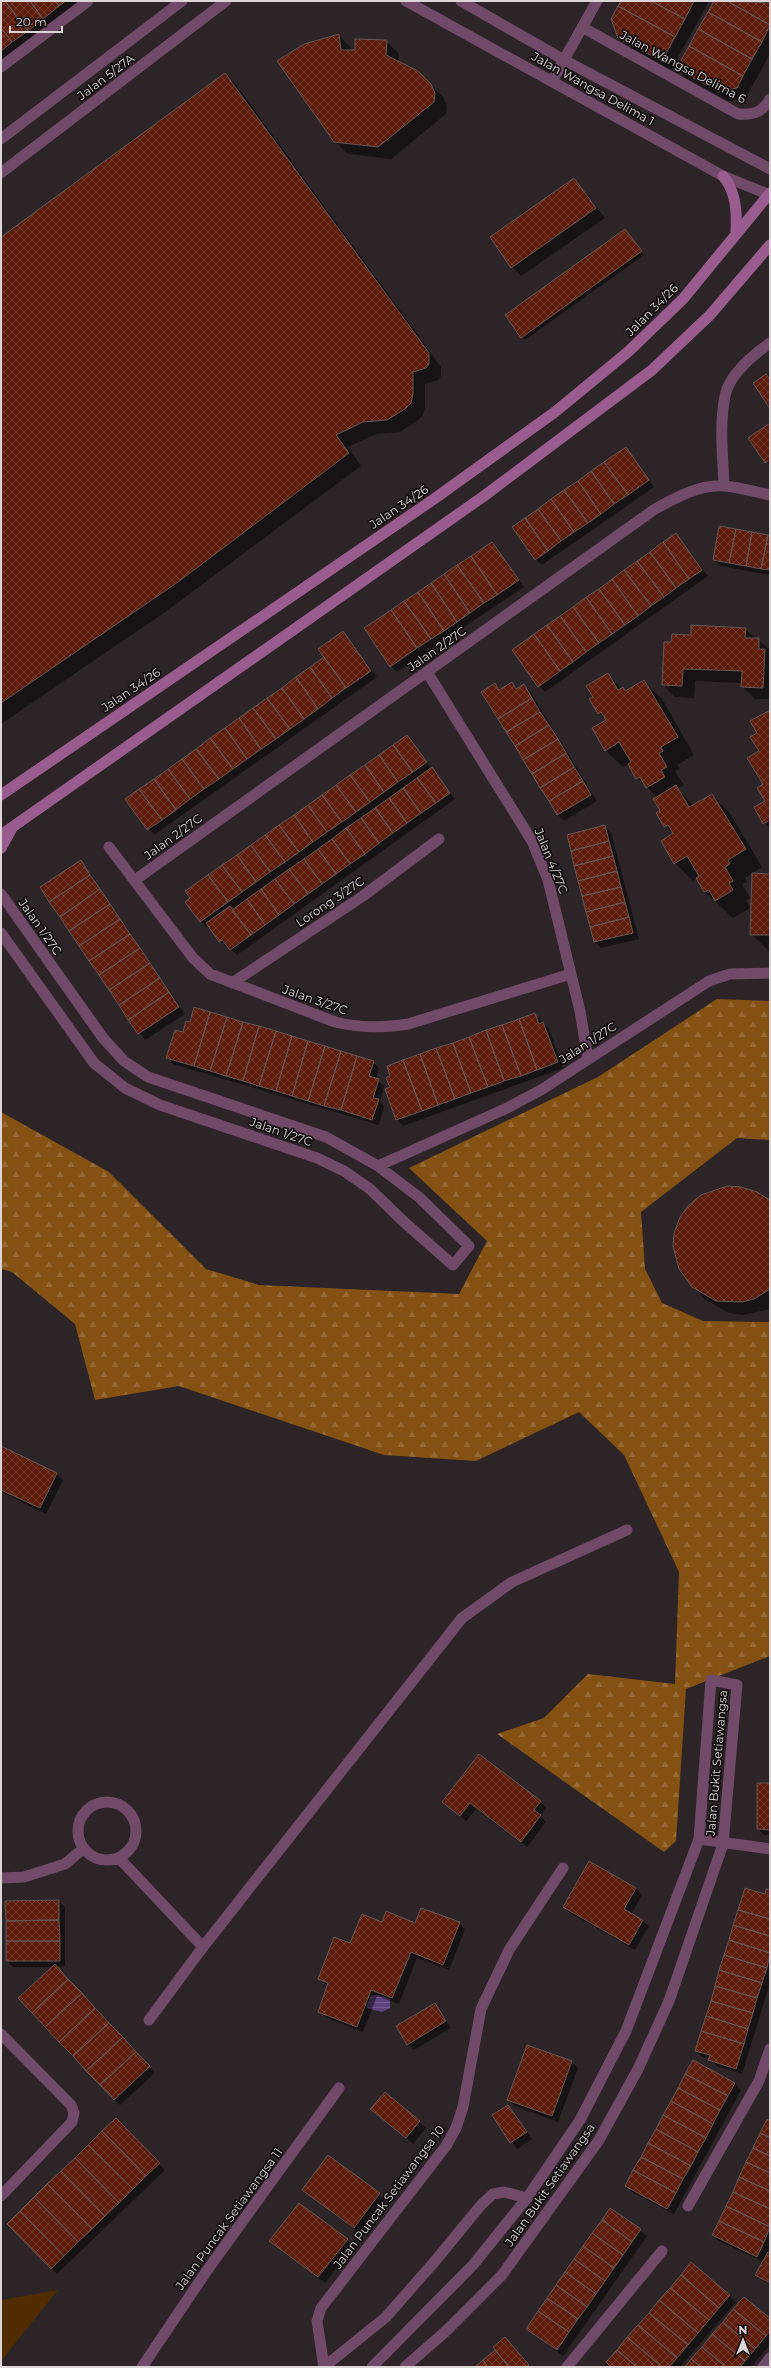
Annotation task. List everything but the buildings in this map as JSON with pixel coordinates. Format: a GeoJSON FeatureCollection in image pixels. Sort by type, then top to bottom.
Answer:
{"type":"FeatureCollection","features":[{"type":"Feature","properties":{"kind":"main road"},"geometry":{"type":"LineString","coordinates":[[723,176],[729,183],[734,199],[736,232]]}},
{"type":"Feature","properties":{"kind":"main road","name":"Jalan 34/26"},"geometry":{"type":"LineString","coordinates":[[3,793],[428,504],[555,412],[629,351],[683,299],[736,232],[770,194]]}},
{"type":"Feature","properties":{"kind":"main road"},"geometry":{"type":"LineString","coordinates":[[1,834],[484,496],[652,370],[710,316],[770,245]]}},
{"type":"Feature","properties":{"kind":"main road"},"geometry":{"type":"LineString","coordinates":[[1,848],[13,826]]}},
{"type":"Feature","properties":{"kind":"street"},"geometry":{"type":"LineString","coordinates":[[1,67],[88,1]]}},
{"type":"Feature","properties":{"kind":"street","name":"Jalan 5/27A"},"geometry":{"type":"LineString","coordinates":[[1,139],[182,1]]}},
{"type":"Feature","properties":{"kind":"street","name":"Jalan 5/27A"},"geometry":{"type":"LineString","coordinates":[[1,173],[226,1]]}},
{"type":"Feature","properties":{"kind":"street","name":"Jalan Wangsa Delima 1"},"geometry":{"type":"LineString","coordinates":[[406,1],[723,176],[770,194]]}},
{"type":"Feature","properties":{"kind":"street","name":"Jalan Wangsa Delima 1"},"geometry":{"type":"LineString","coordinates":[[461,1],[564,60],[770,169]]}},
{"type":"Feature","properties":{"kind":"street"},"geometry":{"type":"LineString","coordinates":[[552,81],[597,1]]}},
{"type":"Feature","properties":{"kind":"street","name":"Jalan Wangsa Delima 6"},"geometry":{"type":"LineString","coordinates":[[582,27],[738,114],[752,115],[766,108],[770,99]]}},
{"type":"Feature","properties":{"kind":"street"},"geometry":{"type":"LineString","coordinates":[[724,486],[725,395],[732,380],[744,365],[770,343]]}},
{"type":"Feature","properties":{"kind":"street","name":"Jalan 2/27C"},"geometry":{"type":"LineString","coordinates":[[135,880],[655,509],[684,495],[724,486],[770,495]]}},
{"type":"Feature","properties":{"kind":"street","name":"Jalan 4/27C"},"geometry":{"type":"LineString","coordinates":[[427,672],[532,841],[548,880],[571,974],[588,1059]]}},
{"type":"Feature","properties":{"kind":"street","name":"Lorong 3/27C"},"geometry":{"type":"LineString","coordinates":[[232,983],[363,896],[439,839]]}},
{"type":"Feature","properties":{"kind":"street","name":"Jalan 3/27C"},"geometry":{"type":"LineString","coordinates":[[109,847],[193,958],[210,974],[335,1022],[357,1028],[381,1028],[408,1024],[571,974]]}},
{"type":"Feature","properties":{"kind":"street","name":"Jalan 1/27C"},"geometry":{"type":"LineString","coordinates":[[1,894],[104,1038],[124,1061],[148,1077],[326,1137],[378,1166],[420,1198],[469,1246],[453,1265],[404,1222],[370,1189],[344,1171],[317,1158],[160,1105],[125,1088],[94,1063],[1,933]]}},
{"type":"Feature","properties":{"kind":"street","name":"Jalan 1/27C"},"geometry":{"type":"LineString","coordinates":[[378,1166],[505,1109],[541,1090],[709,981],[730,974],[770,972]]}},
{"type":"Feature","properties":{"kind":"street"},"geometry":{"type":"LineString","coordinates":[[149,2020],[203,1947],[462,1618],[512,1582],[627,1530]]}},
{"type":"Feature","properties":{"kind":"street","name":"Jalan Bukit Setiawangsa"},"geometry":{"type":"LineString","coordinates":[[372,2367],[473,2265],[527,2198],[580,2120],[626,2032],[699,1839],[710,1680],[737,1685],[723,1844],[669,2001],[638,2069],[599,2140],[502,2275],[445,2332],[405,2367]]}},
{"type":"Feature","properties":{"kind":"street"},"geometry":{"type":"LineString","coordinates":[[110,1802],[123,1805],[134,1817],[136,1838],[128,1852],[119,1858],[101,1859],[84,1848],[78,1833],[79,1823],[84,1813],[95,1804],[110,1802]]}},
{"type":"Feature","properties":{"kind":"street"},"geometry":{"type":"LineString","coordinates":[[699,1839],[723,1844],[770,1849]]}},
{"type":"Feature","properties":{"kind":"street"},"geometry":{"type":"LineString","coordinates":[[1,1878],[24,1877],[65,1864],[84,1848]]}},
{"type":"Feature","properties":{"kind":"street"},"geometry":{"type":"LineString","coordinates":[[119,1858],[203,1947]]}},
{"type":"Feature","properties":{"kind":"street","name":"Jalan Puncak Setiawangsa 10"},"geometry":{"type":"LineString","coordinates":[[324,2367],[317,2321],[321,2308],[450,2140],[456,2128],[463,2106],[481,2009],[509,1950],[563,1868]]}},
{"type":"Feature","properties":{"kind":"street"},"geometry":{"type":"LineString","coordinates":[[1,2034],[70,2105],[74,2113],[72,2122],[1,2196]]}},
{"type":"Feature","properties":{"kind":"street"},"geometry":{"type":"LineString","coordinates":[[688,2206],[759,2081],[770,2049]]}},
{"type":"Feature","properties":{"kind":"street","name":"Jalan Puncak Setiawangsa 11"},"geometry":{"type":"LineString","coordinates":[[142,2367],[208,2269],[340,2088]]}},
{"type":"Feature","properties":{"kind":"street"},"geometry":{"type":"LineString","coordinates":[[324,2367],[386,2317],[436,2260],[481,2205],[493,2194],[504,2192],[527,2198]]}},
{"type":"Feature","properties":{"kind":"street"},"geometry":{"type":"LineString","coordinates":[[567,2367],[662,2251]]}},
{"type":"Feature","properties":{"kind":"street"},"geometry":{"type":"LineString","coordinates":[[763,2367],[770,2358]]}},
{"type":"Feature","properties":{"kind":"shaded area"},"geometry":{"type":"Polygon","coordinates":[[[372,1995],[379,1995],[390,1999],[390,2008],[382,2012],[367,2008],[368,2002],[372,1995]]]}},
{"type":"Feature","properties":{"kind":"shaded area"},"geometry":{"type":"Polygon","coordinates":[[[58,2290],[1,2361],[1,2300],[58,2290]]]}},
{"type":"Feature","properties":{"kind":"green space"},"geometry":{"type":"Polygon","coordinates":[[[717,999],[770,1001],[770,1140],[737,1138],[641,1212],[645,1269],[662,1303],[703,1321],[770,1322],[770,1656],[686,1689],[676,1841],[664,1852],[497,1734],[544,1718],[588,1674],[675,1684],[679,1572],[624,1455],[579,1412],[476,1461],[384,1455],[179,1386],[95,1400],[75,1324],[12,1272],[1,1269],[1,1112],[109,1172],[206,1269],[259,1285],[459,1294],[487,1241],[409,1168],[598,1077],[717,999]]]}}]}
